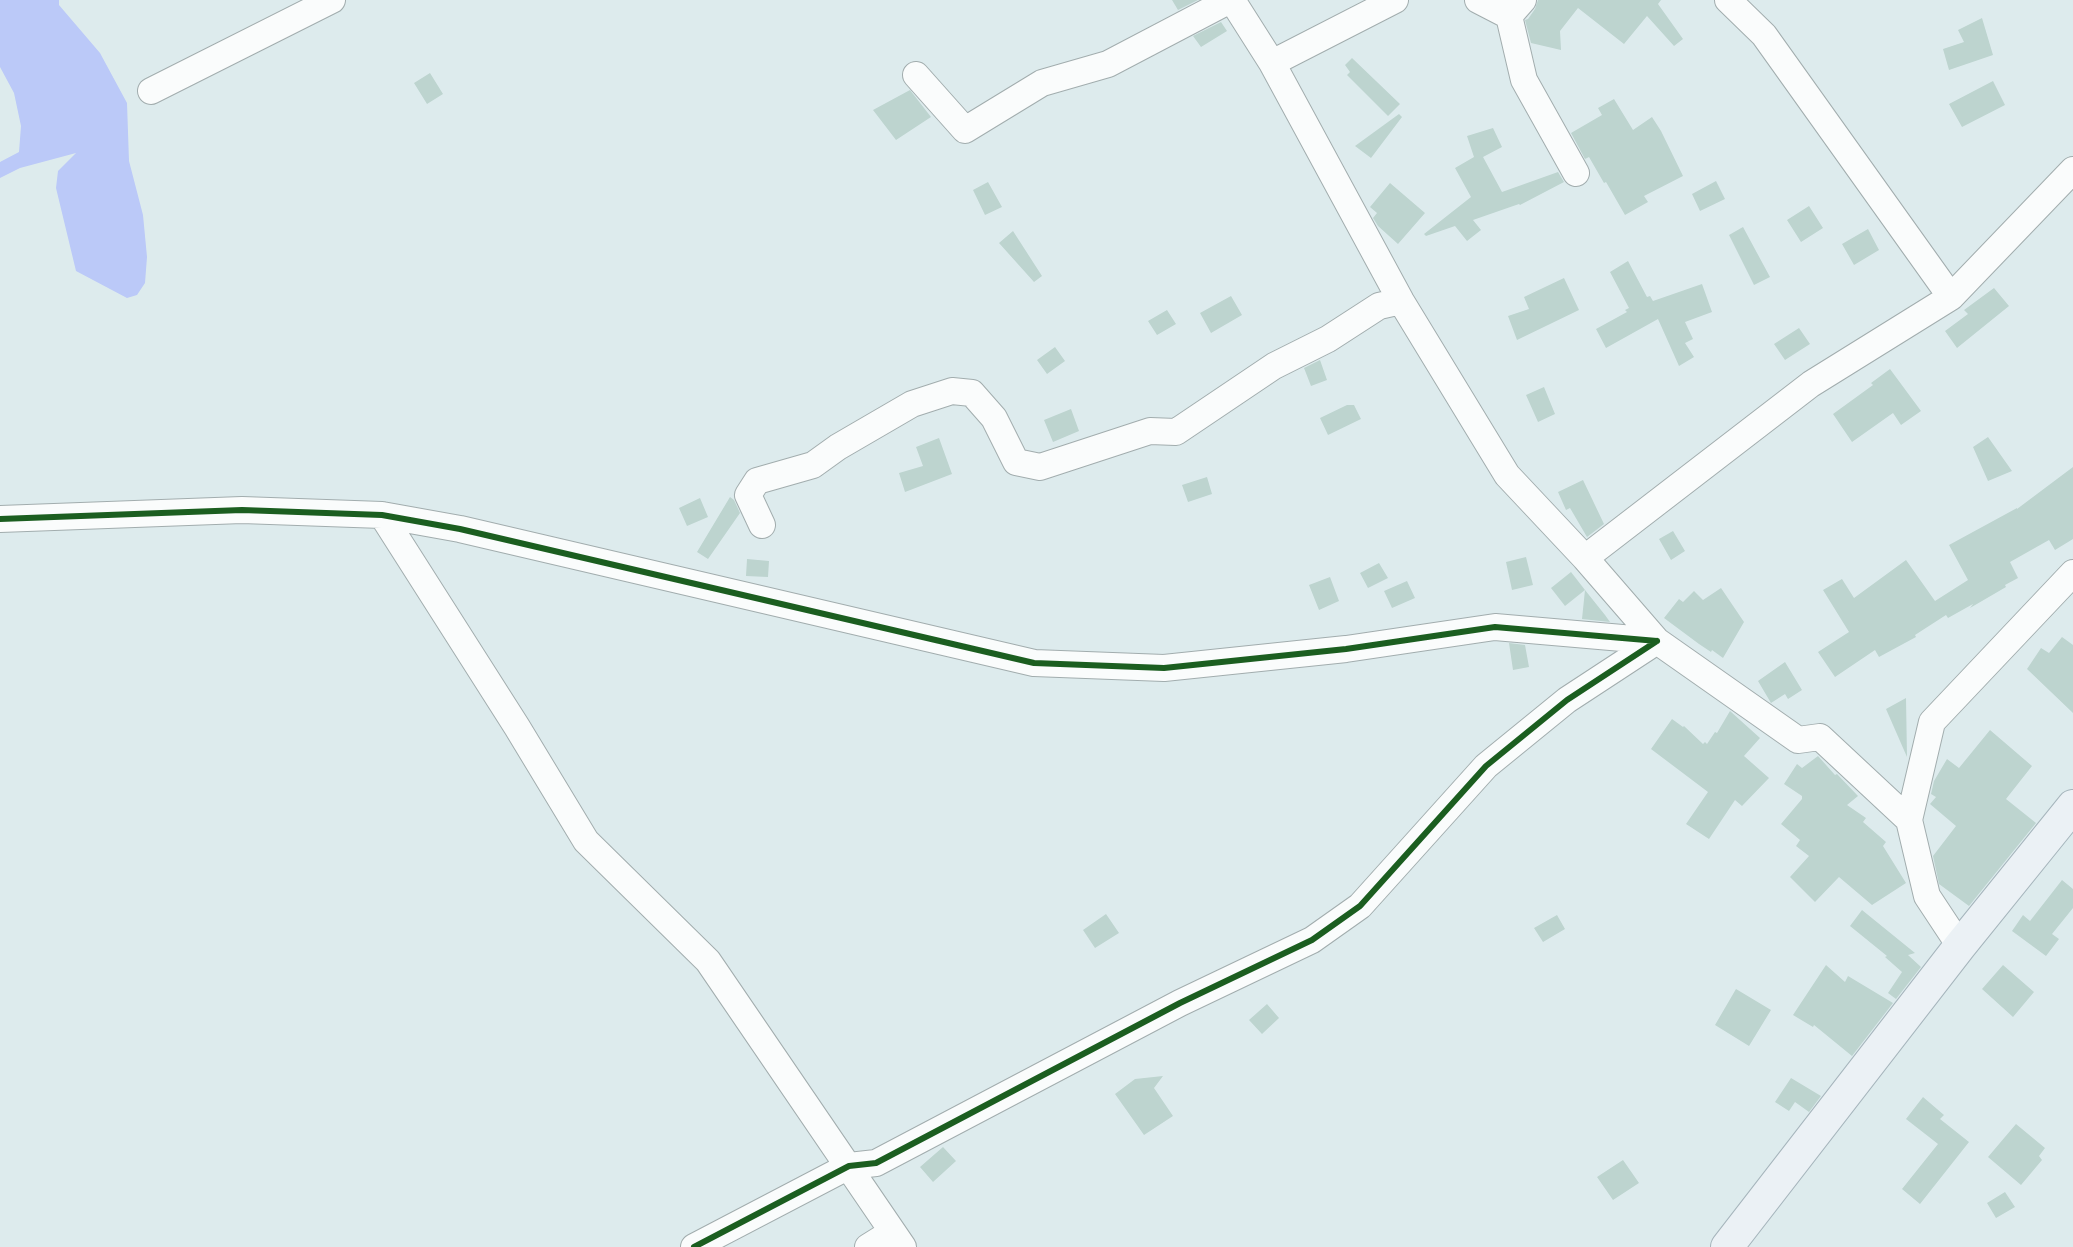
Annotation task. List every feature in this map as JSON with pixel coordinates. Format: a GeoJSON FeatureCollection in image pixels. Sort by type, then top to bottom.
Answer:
{"type":"FeatureCollection","features":[{"type":"Feature","properties":{"kind":"main road"},"geometry":{"type":"LineString","coordinates":[[1727,1247],[1960,946],[2073,806]]}},
{"type":"Feature","properties":{"kind":"street"},"geometry":{"type":"LineString","coordinates":[[151,91],[332,0]]}},
{"type":"Feature","properties":{"kind":"street"},"geometry":{"type":"LineString","coordinates":[[916,75],[965,130],[1042,83],[1108,64],[1231,0],[1272,63],[1401,301],[1507,475],[1585,558],[1657,641],[1798,740],[1820,737],[1909,820]]}},
{"type":"Feature","properties":{"kind":"street"},"geometry":{"type":"LineString","coordinates":[[1272,63],[1395,0]]}},
{"type":"Feature","properties":{"kind":"street"},"geometry":{"type":"LineString","coordinates":[[1478,0],[1516,8],[1524,80],[1576,173]]}},
{"type":"Feature","properties":{"kind":"street"},"geometry":{"type":"LineString","coordinates":[[1728,0],[1764,35],[1951,297]]}},
{"type":"Feature","properties":{"kind":"street"},"geometry":{"type":"LineString","coordinates":[[1585,558],[1811,384],[1951,297],[2073,170]]}},
{"type":"Feature","properties":{"kind":"street"},"geometry":{"type":"LineString","coordinates":[[762,525],[748,495],[757,481],[813,465],[838,447],[912,404],[952,391],[972,393],[994,418],[1016,462],[1040,467],[1150,431],[1176,432],[1274,366],[1328,339],[1379,306],[1401,301]]}},
{"type":"Feature","properties":{"kind":"street"},"geometry":{"type":"LineString","coordinates":[[0,519],[242,510],[382,515],[460,529],[1034,663],[1164,668],[1346,649],[1495,627],[1657,641]]}},
{"type":"Feature","properties":{"kind":"street"},"geometry":{"type":"LineString","coordinates":[[382,515],[517,727],[586,841],[708,961],[897,1239],[868,1247]]}},
{"type":"Feature","properties":{"kind":"street"},"geometry":{"type":"LineString","coordinates":[[1960,946],[1927,896],[1909,820],[1932,722],[2073,573]]}},
{"type":"Feature","properties":{"kind":"street"},"geometry":{"type":"LineString","coordinates":[[694,1247],[849,1166],[876,1163],[1180,1003],[1312,940],[1360,906],[1486,766],[1567,700],[1657,641]]}},
{"type":"Feature","properties":{"kind":"water"},"geometry":{"type":"Polygon","coordinates":[[[0,0],[59,0],[59,5],[100,53],[127,103],[129,161],[143,215],[147,257],[145,283],[137,295],[127,298],[76,271],[56,188],[58,171],[76,153],[20,168],[0,178],[0,162],[19,152],[21,126],[14,93],[0,67],[0,0]]]}},
{"type":"Feature","properties":{"kind":"building"},"geometry":{"type":"Polygon","coordinates":[[[1172,0],[1198,0],[1178,10],[1172,0]]]}},
{"type":"Feature","properties":{"kind":"building"},"geometry":{"type":"Polygon","coordinates":[[[1538,0],[1661,0],[1658,4],[1683,39],[1674,46],[1647,16],[1624,44],[1578,8],[1560,31],[1561,50],[1531,43],[1525,20],[1535,9],[1538,0]]]}},
{"type":"Feature","properties":{"kind":"building"},"geometry":{"type":"Polygon","coordinates":[[[1982,18],[1993,55],[1949,70],[1943,49],[1964,42],[1958,30],[1982,18]]]}},
{"type":"Feature","properties":{"kind":"building"},"geometry":{"type":"Polygon","coordinates":[[[1221,22],[1227,31],[1201,47],[1193,36],[1221,22]]]}},
{"type":"Feature","properties":{"kind":"building"},"geometry":{"type":"Polygon","coordinates":[[[1352,58],[1400,104],[1388,116],[1347,75],[1350,72],[1345,65],[1352,58]]]}},
{"type":"Feature","properties":{"kind":"building"},"geometry":{"type":"Polygon","coordinates":[[[430,73],[443,94],[427,104],[414,83],[430,73]]]}},
{"type":"Feature","properties":{"kind":"building"},"geometry":{"type":"Polygon","coordinates":[[[1993,81],[2005,105],[1962,127],[1949,104],[1993,81]]]}},
{"type":"Feature","properties":{"kind":"building"},"geometry":{"type":"Polygon","coordinates":[[[910,90],[931,117],[896,140],[873,110],[910,90]]]}},
{"type":"Feature","properties":{"kind":"building"},"geometry":{"type":"Polygon","coordinates":[[[1614,99],[1633,130],[1652,117],[1683,176],[1644,196],[1648,202],[1625,215],[1589,157],[1585,159],[1571,133],[1602,115],[1598,108],[1614,99]]]}},
{"type":"Feature","properties":{"kind":"building"},"geometry":{"type":"Polygon","coordinates":[[[1399,114],[1402,117],[1371,158],[1355,146],[1399,114]]]}},
{"type":"Feature","properties":{"kind":"building"},"geometry":{"type":"Polygon","coordinates":[[[1493,128],[1502,147],[1483,157],[1502,192],[1558,172],[1564,182],[1520,205],[1473,220],[1481,230],[1467,241],[1455,226],[1426,236],[1424,234],[1471,197],[1455,168],[1474,157],[1467,136],[1493,128]]]}},
{"type":"Feature","properties":{"kind":"building"},"geometry":{"type":"Polygon","coordinates":[[[1716,181],[1725,199],[1700,211],[1692,194],[1716,181]]]}},
{"type":"Feature","properties":{"kind":"building"},"geometry":{"type":"Polygon","coordinates":[[[988,182],[1002,207],[985,215],[973,190],[988,182]]]}},
{"type":"Feature","properties":{"kind":"building"},"geometry":{"type":"Polygon","coordinates":[[[1390,183],[1425,213],[1398,244],[1378,226],[1373,218],[1377,213],[1370,207],[1390,183]]]}},
{"type":"Feature","properties":{"kind":"building"},"geometry":{"type":"Polygon","coordinates":[[[1809,206],[1823,228],[1801,242],[1787,220],[1809,206]]]}},
{"type":"Feature","properties":{"kind":"building"},"geometry":{"type":"Polygon","coordinates":[[[1743,227],[1770,277],[1754,285],[1729,235],[1743,227]]]}},
{"type":"Feature","properties":{"kind":"building"},"geometry":{"type":"Polygon","coordinates":[[[1868,229],[1879,250],[1854,265],[1842,244],[1868,229]]]}},
{"type":"Feature","properties":{"kind":"building"},"geometry":{"type":"Polygon","coordinates":[[[1013,231],[1042,276],[1034,282],[999,243],[1013,231]]]}},
{"type":"Feature","properties":{"kind":"building"},"geometry":{"type":"Polygon","coordinates":[[[1628,261],[1647,297],[1650,296],[1653,301],[1702,284],[1712,312],[1685,322],[1693,339],[1685,343],[1694,357],[1679,366],[1658,319],[1606,348],[1596,329],[1627,312],[1625,310],[1629,308],[1610,272],[1628,261]]]}},
{"type":"Feature","properties":{"kind":"building"},"geometry":{"type":"Polygon","coordinates":[[[1564,278],[1579,310],[1517,340],[1508,316],[1529,309],[1524,297],[1564,278]]]}},
{"type":"Feature","properties":{"kind":"building"},"geometry":{"type":"Polygon","coordinates":[[[1994,288],[2009,306],[1957,348],[1945,331],[1968,314],[1964,310],[1994,288]]]}},
{"type":"Feature","properties":{"kind":"building"},"geometry":{"type":"Polygon","coordinates":[[[1231,296],[1242,315],[1211,333],[1200,313],[1231,296]]]}},
{"type":"Feature","properties":{"kind":"building"},"geometry":{"type":"Polygon","coordinates":[[[1167,310],[1176,324],[1157,335],[1148,321],[1167,310]]]}},
{"type":"Feature","properties":{"kind":"building"},"geometry":{"type":"Polygon","coordinates":[[[1799,328],[1810,344],[1785,360],[1774,344],[1799,328]]]}},
{"type":"Feature","properties":{"kind":"building"},"geometry":{"type":"Polygon","coordinates":[[[1055,347],[1065,361],[1047,374],[1037,360],[1055,347]]]}},
{"type":"Feature","properties":{"kind":"building"},"geometry":{"type":"Polygon","coordinates":[[[1320,360],[1327,380],[1311,386],[1304,368],[1320,360]]]}},
{"type":"Feature","properties":{"kind":"building"},"geometry":{"type":"Polygon","coordinates":[[[1890,369],[1921,411],[1901,425],[1893,413],[1852,442],[1833,414],[1873,385],[1871,383],[1890,369]]]}},
{"type":"Feature","properties":{"kind":"building"},"geometry":{"type":"Polygon","coordinates":[[[1544,387],[1555,414],[1538,422],[1526,395],[1544,387]]]}},
{"type":"Feature","properties":{"kind":"building"},"geometry":{"type":"Polygon","coordinates":[[[1347,405],[1354,405],[1361,419],[1328,435],[1320,418],[1347,405]]]}},
{"type":"Feature","properties":{"kind":"building"},"geometry":{"type":"Polygon","coordinates":[[[1071,409],[1079,431],[1053,442],[1044,420],[1071,409]]]}},
{"type":"Feature","properties":{"kind":"building"},"geometry":{"type":"Polygon","coordinates":[[[1988,437],[2012,471],[1988,481],[1973,447],[1988,437]]]}},
{"type":"Feature","properties":{"kind":"building"},"geometry":{"type":"Polygon","coordinates":[[[939,438],[952,474],[905,492],[899,473],[923,466],[916,447],[939,438]]]}},
{"type":"Feature","properties":{"kind":"building"},"geometry":{"type":"Polygon","coordinates":[[[2073,467],[2073,539],[2055,550],[2049,540],[2010,562],[2018,578],[2005,585],[2006,587],[1970,608],[1973,604],[1948,618],[1946,615],[1915,635],[1916,637],[1879,657],[1875,650],[1835,677],[1818,652],[1849,632],[1823,590],[1842,579],[1854,598],[1906,560],[1935,601],[1968,580],[1949,545],[2017,509],[2073,467]]]}},
{"type":"Feature","properties":{"kind":"building"},"geometry":{"type":"Polygon","coordinates":[[[1207,477],[1212,494],[1188,502],[1182,485],[1207,477]]]}},
{"type":"Feature","properties":{"kind":"building"},"geometry":{"type":"Polygon","coordinates":[[[1583,480],[1604,524],[1587,537],[1570,508],[1566,510],[1558,492],[1583,480]]]}},
{"type":"Feature","properties":{"kind":"building"},"geometry":{"type":"Polygon","coordinates":[[[730,497],[734,500],[740,513],[708,559],[697,552],[730,497]]]}},
{"type":"Feature","properties":{"kind":"building"},"geometry":{"type":"Polygon","coordinates":[[[700,498],[708,517],[687,526],[679,508],[700,498]]]}},
{"type":"Feature","properties":{"kind":"building"},"geometry":{"type":"Polygon","coordinates":[[[1673,531],[1685,551],[1671,560],[1659,539],[1673,531]]]}},
{"type":"Feature","properties":{"kind":"building"},"geometry":{"type":"Polygon","coordinates":[[[1526,557],[1533,585],[1512,590],[1506,562],[1526,557]]]}},
{"type":"Feature","properties":{"kind":"building"},"geometry":{"type":"Polygon","coordinates":[[[747,559],[769,561],[768,577],[746,576],[747,559]]]}},
{"type":"Feature","properties":{"kind":"building"},"geometry":{"type":"Polygon","coordinates":[[[1379,563],[1388,578],[1368,588],[1360,573],[1379,563]]]}},
{"type":"Feature","properties":{"kind":"building"},"geometry":{"type":"Polygon","coordinates":[[[1571,572],[1585,590],[1565,606],[1551,588],[1571,572]]]}},
{"type":"Feature","properties":{"kind":"building"},"geometry":{"type":"Polygon","coordinates":[[[1330,577],[1339,601],[1319,610],[1309,585],[1330,577]]]}},
{"type":"Feature","properties":{"kind":"building"},"geometry":{"type":"Polygon","coordinates":[[[1407,581],[1415,598],[1392,608],[1384,591],[1407,581]]]}},
{"type":"Feature","properties":{"kind":"building"},"geometry":{"type":"Polygon","coordinates":[[[1721,588],[1744,622],[1723,658],[1699,644],[1664,618],[1679,599],[1683,602],[1694,591],[1703,600],[1721,588]]]}},
{"type":"Feature","properties":{"kind":"building"},"geometry":{"type":"Polygon","coordinates":[[[1585,590],[1605,615],[1610,622],[1582,619],[1585,590]]]}},
{"type":"Feature","properties":{"kind":"building"},"geometry":{"type":"Polygon","coordinates":[[[2062,637],[2073,645],[2073,713],[2027,669],[2041,648],[2049,653],[2062,637]]]}},
{"type":"Feature","properties":{"kind":"building"},"geometry":{"type":"Polygon","coordinates":[[[1509,643],[1525,645],[1529,667],[1513,670],[1509,643]]]}},
{"type":"Feature","properties":{"kind":"building"},"geometry":{"type":"Polygon","coordinates":[[[1785,662],[1802,690],[1788,699],[1785,694],[1771,703],[1758,681],[1785,662]]]}},
{"type":"Feature","properties":{"kind":"building"},"geometry":{"type":"Polygon","coordinates":[[[1906,698],[1907,757],[1886,709],[1906,698]]]}},
{"type":"Feature","properties":{"kind":"building"},"geometry":{"type":"Polygon","coordinates":[[[1730,711],[1760,738],[1744,756],[1769,778],[1742,806],[1735,800],[1709,839],[1686,824],[1708,792],[1651,749],[1672,719],[1684,726],[1703,744],[1705,742],[1707,744],[1715,732],[1717,733],[1730,711]]]}},
{"type":"Feature","properties":{"kind":"building"},"geometry":{"type":"Polygon","coordinates":[[[1990,730],[2032,766],[2006,799],[2036,823],[1969,906],[1939,884],[1933,856],[1956,826],[1930,804],[1936,797],[1931,794],[1934,781],[1947,759],[1959,768],[1990,730]]]}},
{"type":"Feature","properties":{"kind":"building"},"geometry":{"type":"Polygon","coordinates":[[[1818,756],[1858,796],[1847,805],[1866,818],[1863,822],[1886,842],[1883,846],[1906,883],[1872,905],[1839,877],[1815,902],[1790,877],[1809,856],[1796,846],[1800,840],[1781,824],[1802,799],[1802,796],[1784,784],[1797,764],[1802,768],[1818,756]]]}},
{"type":"Feature","properties":{"kind":"building"},"geometry":{"type":"Polygon","coordinates":[[[2062,880],[2073,889],[2073,908],[2052,934],[2059,939],[2046,956],[2012,931],[2023,915],[2030,921],[2062,880]]]}},
{"type":"Feature","properties":{"kind":"building"},"geometry":{"type":"Polygon","coordinates":[[[1862,910],[1915,953],[1908,955],[1921,967],[1896,999],[1888,993],[1902,972],[1885,957],[1887,956],[1850,926],[1862,910]]]}},
{"type":"Feature","properties":{"kind":"building"},"geometry":{"type":"Polygon","coordinates":[[[1106,914],[1119,933],[1095,948],[1083,930],[1106,914]]]}},
{"type":"Feature","properties":{"kind":"building"},"geometry":{"type":"Polygon","coordinates":[[[1557,915],[1565,929],[1543,942],[1534,928],[1557,915]]]}},
{"type":"Feature","properties":{"kind":"building"},"geometry":{"type":"Polygon","coordinates":[[[1826,965],[1845,982],[1848,976],[1893,1003],[1852,1056],[1814,1025],[1813,1027],[1793,1015],[1826,965]]]}},
{"type":"Feature","properties":{"kind":"building"},"geometry":{"type":"Polygon","coordinates":[[[2003,965],[2034,992],[2013,1017],[1982,989],[2003,965]]]}},
{"type":"Feature","properties":{"kind":"building"},"geometry":{"type":"Polygon","coordinates":[[[1736,989],[1771,1010],[1749,1046],[1715,1025],[1736,989]]]}},
{"type":"Feature","properties":{"kind":"building"},"geometry":{"type":"Polygon","coordinates":[[[1267,1004],[1279,1018],[1262,1034],[1249,1020],[1267,1004]]]}},
{"type":"Feature","properties":{"kind":"building"},"geometry":{"type":"Polygon","coordinates":[[[1163,1076],[1154,1088],[1173,1116],[1144,1135],[1115,1094],[1135,1079],[1163,1076]]]}},
{"type":"Feature","properties":{"kind":"building"},"geometry":{"type":"Polygon","coordinates":[[[1791,1078],[1821,1096],[1809,1112],[1795,1102],[1789,1111],[1775,1102],[1791,1078]]]}},
{"type":"Feature","properties":{"kind":"building"},"geometry":{"type":"Polygon","coordinates":[[[1923,1097],[1944,1115],[1940,1119],[1969,1142],[1920,1204],[1902,1189],[1938,1144],[1906,1119],[1923,1097]]]}},
{"type":"Feature","properties":{"kind":"building"},"geometry":{"type":"Polygon","coordinates":[[[2016,1124],[2045,1148],[2039,1156],[2042,1160],[2021,1185],[1988,1157],[2016,1124]]]}},
{"type":"Feature","properties":{"kind":"building"},"geometry":{"type":"Polygon","coordinates":[[[943,1147],[956,1161],[933,1182],[920,1167],[943,1147]]]}},
{"type":"Feature","properties":{"kind":"building"},"geometry":{"type":"Polygon","coordinates":[[[1623,1160],[1639,1183],[1613,1200],[1597,1177],[1623,1160]]]}},
{"type":"Feature","properties":{"kind":"building"},"geometry":{"type":"Polygon","coordinates":[[[2005,1192],[2015,1207],[1996,1218],[1987,1203],[2005,1192]]]}},
{"type":"Feature","properties":{"kind":"cycle path"},"geometry":{"type":"LineString","coordinates":[[0,519],[242,510],[382,515],[460,529],[1034,663],[1164,668],[1346,649],[1495,627],[1657,641]]}},
{"type":"Feature","properties":{"kind":"cycle path"},"geometry":{"type":"LineString","coordinates":[[694,1247],[849,1166],[876,1163],[1180,1003],[1312,940],[1360,906],[1486,766],[1567,700],[1657,641]]}}]}
